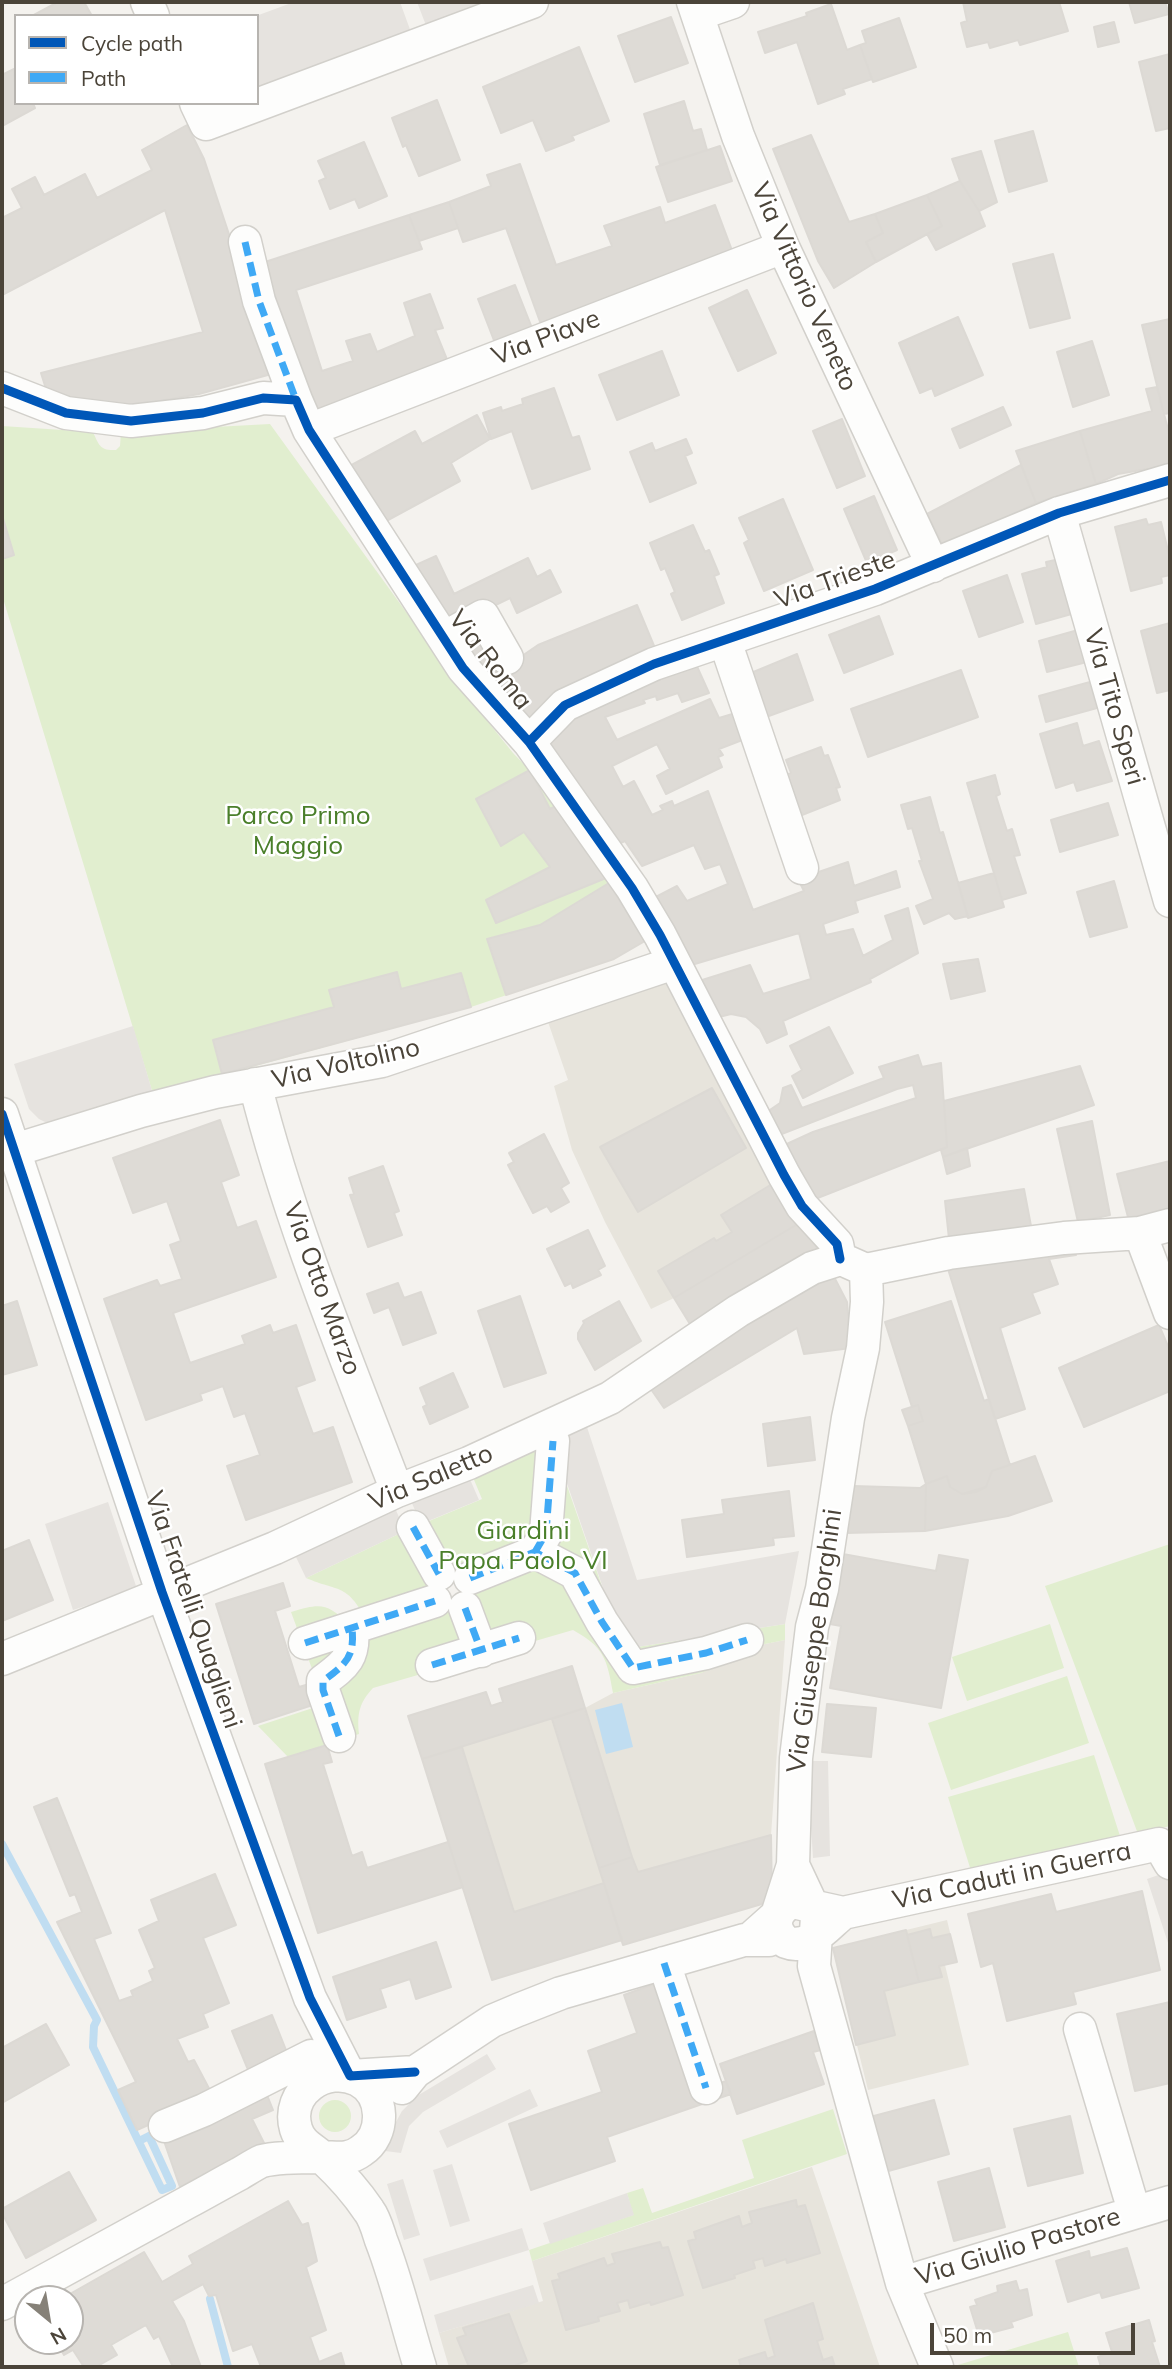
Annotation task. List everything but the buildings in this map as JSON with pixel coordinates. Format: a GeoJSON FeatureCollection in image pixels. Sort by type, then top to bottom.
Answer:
{"type":"FeatureCollection","features":[{"type":"Feature","properties":{"kind":"street"},"geometry":{"type":"LineString","coordinates":[[259,94],[532,2]]}},
{"type":"Feature","properties":{"kind":"street"},"geometry":{"type":"LineString","coordinates":[[696,8],[733,2]]}},
{"type":"Feature","properties":{"kind":"street","name":"Via Vittorio Veneto"},"geometry":{"type":"LineString","coordinates":[[696,8],[738,136],[783,247],[933,566]]}},
{"type":"Feature","properties":{"kind":"street"},"geometry":{"type":"LineString","coordinates":[[201,114],[228,105]]}},
{"type":"Feature","properties":{"kind":"street","name":"Via Roma"},"geometry":{"type":"LineString","coordinates":[[245,242],[259,301],[309,430],[463,668],[529,742],[632,888],[660,935],[802,1206],[853,1264]]}},
{"type":"Feature","properties":{"kind":"street","name":"Via Piave"},"geometry":{"type":"LineString","coordinates":[[309,430],[783,247]]}},
{"type":"Feature","properties":{"kind":"street"},"geometry":{"type":"LineString","coordinates":[[2,388],[66,413],[131,421],[203,412],[263,398],[296,400]]}},
{"type":"Feature","properties":{"kind":"street","name":"Via Trieste"},"geometry":{"type":"LineString","coordinates":[[529,742],[565,705],[654,664],[875,589],[1059,513],[1170,480]]}},
{"type":"Feature","properties":{"kind":"street","name":"Via Tito Speri"},"geometry":{"type":"LineString","coordinates":[[1059,513],[1170,901]]}},
{"type":"Feature","properties":{"kind":"street","name":"Via Roma"},"geometry":{"type":"LineString","coordinates":[[444,638],[483,616],[507,658]]}},
{"type":"Feature","properties":{"kind":"street"},"geometry":{"type":"LineString","coordinates":[[725,641],[802,868]]}},
{"type":"Feature","properties":{"kind":"street","name":"Via Voltolino"},"geometry":{"type":"LineString","coordinates":[[8,1152],[141,1111],[215,1092],[382,1061],[674,962]]}},
{"type":"Feature","properties":{"kind":"street","name":"Via Otto Marzo"},"geometry":{"type":"LineString","coordinates":[[255,1084],[267,1133],[333,1325],[397,1492]]}},
{"type":"Feature","properties":{"kind":"street","name":"Via Fratelli Quaglieni"},"geometry":{"type":"LineString","coordinates":[[2,1114],[8,1152],[162,1592],[310,1998],[350,2076]]}},
{"type":"Feature","properties":{"kind":"street","name":"Via Saletto"},"geometry":{"type":"LineString","coordinates":[[2,1658],[275,1548],[610,1398],[738,1311],[812,1268],[1065,1238],[1146,1247],[1170,1226]]}},
{"type":"Feature","properties":{"kind":"street"},"geometry":{"type":"LineString","coordinates":[[1146,1247],[1170,1313]]}},
{"type":"Feature","properties":{"kind":"street","name":"Via Giuseppe Borghini"},"geometry":{"type":"LineString","coordinates":[[853,1264],[867,1302],[863,1348],[848,1418],[822,1589],[810,1640],[796,1758],[793,1865],[801,1933],[902,2283],[937,2367]]}},
{"type":"Feature","properties":{"kind":"street"},"geometry":{"type":"LineString","coordinates":[[305,1643],[452,1590],[535,1552],[546,1533],[553,1441]]}},
{"type":"Feature","properties":{"kind":"street"},"geometry":{"type":"LineString","coordinates":[[413,1527],[452,1590],[481,1651]]}},
{"type":"Feature","properties":{"kind":"street"},"geometry":{"type":"LineString","coordinates":[[535,1552],[575,1573],[609,1633],[633,1668],[706,1653],[747,1640]]}},
{"type":"Feature","properties":{"kind":"street"},"geometry":{"type":"LineString","coordinates":[[339,1736],[323,1690],[323,1681],[341,1668],[354,1647],[352,1628]]}},
{"type":"Feature","properties":{"kind":"street"},"geometry":{"type":"LineString","coordinates":[[432,1665],[519,1638]]}},
{"type":"Feature","properties":{"kind":"street","name":"Via Caduti in Guerra"},"geometry":{"type":"LineString","coordinates":[[801,1933],[843,1913],[1159,1844],[1170,1863]]}},
{"type":"Feature","properties":{"kind":"street"},"geometry":{"type":"LineString","coordinates":[[2,2304],[262,2161],[349,2157],[362,2151],[415,2072],[492,2021],[561,1993],[664,1963],[750,1939],[801,1933]]}},
{"type":"Feature","properties":{"kind":"street"},"geometry":{"type":"LineString","coordinates":[[664,1963],[706,2088]]}},
{"type":"Feature","properties":{"kind":"street","name":"Via Fratelli Quaglieni"},"geometry":{"type":"LineString","coordinates":[[300,2101],[311,2056],[310,1998]]}},
{"type":"Feature","properties":{"kind":"street","name":"Via Giulio Pastore"},"geometry":{"type":"LineString","coordinates":[[1080,2029],[1134,2211]]}},
{"type":"Feature","properties":{"kind":"street"},"geometry":{"type":"LineString","coordinates":[[165,2126],[204,2110],[311,2056]]}},
{"type":"Feature","properties":{"kind":"street"},"geometry":{"type":"LineString","coordinates":[[262,2161],[300,2101],[327,2076],[415,2072]]}},
{"type":"Feature","properties":{"kind":"street"},"geometry":{"type":"LineString","coordinates":[[350,2076],[362,2082],[377,2103],[370,2212]]}},
{"type":"Feature","properties":{"kind":"street"},"geometry":{"type":"LineString","coordinates":[[300,2101],[295,2127],[301,2140],[310,2150],[322,2157],[370,2212],[388,2257],[420,2367]]}},
{"type":"Feature","properties":{"kind":"street","name":"Via Giulio Pastore"},"geometry":{"type":"LineString","coordinates":[[902,2283],[1170,2202]]}},
{"type":"Feature","properties":{"kind":"shaded area"},"geometry":{"type":"Polygon","coordinates":[[[294,2],[400,2],[412,35],[259,92],[259,15],[294,2]]]}},
{"type":"Feature","properties":{"kind":"shaded area"},"geometry":{"type":"Polygon","coordinates":[[[417,2],[498,2],[427,28],[417,2]]]}},
{"type":"Feature","properties":{"kind":"shaded area"},"geometry":{"type":"Polygon","coordinates":[[[665,978],[777,1181],[674,1298],[651,1309],[605,1222],[572,1150],[554,1086],[568,1080],[547,1019],[665,978]]]}},
{"type":"Feature","properties":{"kind":"shaded area"},"geometry":{"type":"Polygon","coordinates":[[[133,1026],[153,1094],[51,1125],[39,1119],[29,1109],[14,1064],[133,1026]]]}},
{"type":"Feature","properties":{"kind":"shaded area"},"geometry":{"type":"Polygon","coordinates":[[[586,1424],[637,1580],[799,1551],[785,1624],[624,1649],[560,1463],[556,1440],[586,1424]]]}},
{"type":"Feature","properties":{"kind":"shaded area"},"geometry":{"type":"Polygon","coordinates":[[[469,1477],[479,1500],[421,1524],[411,1501],[469,1477]]]}},
{"type":"Feature","properties":{"kind":"shaded area"},"geometry":{"type":"Polygon","coordinates":[[[108,1502],[137,1589],[73,1610],[45,1524],[108,1502]]]}},
{"type":"Feature","properties":{"kind":"shaded area"},"geometry":{"type":"Polygon","coordinates":[[[395,1508],[405,1531],[306,1578],[295,1555],[395,1508]]]}},
{"type":"Feature","properties":{"kind":"shaded area"},"geometry":{"type":"Polygon","coordinates":[[[785,1640],[771,1835],[772,1901],[623,1945],[621,1940],[492,1980],[422,1759],[585,1708],[613,1693],[701,1673],[760,1645],[785,1640]]]}},
{"type":"Feature","properties":{"kind":"shaded area"},"geometry":{"type":"Polygon","coordinates":[[[807,1761],[828,1761],[830,1856],[813,1858],[807,1761]]]}},
{"type":"Feature","properties":{"kind":"shaded area"},"geometry":{"type":"Polygon","coordinates":[[[1170,1871],[1170,1949],[1147,1879],[1170,1871]]]}},
{"type":"Feature","properties":{"kind":"shaded area"},"geometry":{"type":"Polygon","coordinates":[[[947,1920],[957,1962],[945,1965],[969,2065],[868,2090],[833,1948],[947,1920]]]}},
{"type":"Feature","properties":{"kind":"shaded area"},"geometry":{"type":"Polygon","coordinates":[[[487,2054],[496,2069],[423,2112],[409,2126],[401,2153],[385,2151],[391,2131],[402,2111],[417,2096],[487,2054]]]}},
{"type":"Feature","properties":{"kind":"shaded area"},"geometry":{"type":"Polygon","coordinates":[[[530,2089],[538,2106],[447,2148],[439,2131],[530,2089]]]}},
{"type":"Feature","properties":{"kind":"shaded area"},"geometry":{"type":"Polygon","coordinates":[[[452,2164],[470,2221],[450,2227],[433,2170],[452,2164]]]}},
{"type":"Feature","properties":{"kind":"shaded area"},"geometry":{"type":"Polygon","coordinates":[[[812,2167],[880,2367],[449,2367],[439,2333],[543,2301],[532,2261],[812,2167]]]}},
{"type":"Feature","properties":{"kind":"shaded area"},"geometry":{"type":"Polygon","coordinates":[[[403,2179],[420,2235],[404,2240],[387,2184],[403,2179]]]}},
{"type":"Feature","properties":{"kind":"shaded area"},"geometry":{"type":"Polygon","coordinates":[[[627,2193],[634,2215],[550,2244],[543,2223],[627,2193]]]}},
{"type":"Feature","properties":{"kind":"shaded area"},"geometry":{"type":"Polygon","coordinates":[[[522,2228],[529,2250],[430,2281],[423,2259],[522,2228]]]}},
{"type":"Feature","properties":{"kind":"shaded area"},"geometry":{"type":"Polygon","coordinates":[[[533,2285],[539,2303],[439,2333],[434,2315],[533,2285]]]}},
{"type":"Feature","properties":{"kind":"green space","name":"Parco Primo Maggio"},"geometry":{"type":"Polygon","coordinates":[[[270,424],[464,692],[513,753],[562,803],[645,941],[614,959],[471,1007],[153,1094],[2,595],[2,426],[93,432],[101,446],[116,450],[120,446],[121,432],[270,424]]]}},
{"type":"Feature","properties":{"kind":"green space","name":"Giardini Papa Paolo VI"},"geometry":{"type":"Polygon","coordinates":[[[548,1444],[559,1463],[624,1649],[785,1624],[785,1640],[760,1645],[732,1661],[701,1673],[613,1693],[609,1671],[598,1648],[573,1630],[373,1688],[360,1709],[359,1734],[288,1757],[258,1726],[325,1704],[291,1612],[317,1606],[335,1612],[350,1625],[366,1619],[347,1594],[306,1578],[405,1531],[482,1499],[472,1475],[548,1444]],[[449,1569],[439,1574],[445,1610],[452,1611],[473,1598],[474,1591],[461,1571],[449,1569]]]}},
{"type":"Feature","properties":{"kind":"green space"},"geometry":{"type":"Polygon","coordinates":[[[1170,1544],[1170,1826],[1138,1834],[1045,1586],[1170,1544]]]}},
{"type":"Feature","properties":{"kind":"green space"},"geometry":{"type":"Polygon","coordinates":[[[1050,1624],[1064,1668],[967,1701],[952,1657],[1050,1624]]]}},
{"type":"Feature","properties":{"kind":"green space"},"geometry":{"type":"Polygon","coordinates":[[[1067,1676],[1089,1743],[951,1790],[928,1723],[1067,1676]]]}},
{"type":"Feature","properties":{"kind":"green space"},"geometry":{"type":"Polygon","coordinates":[[[1094,1755],[1120,1836],[972,1874],[948,1797],[1094,1755]]]}},
{"type":"Feature","properties":{"kind":"green space"},"geometry":{"type":"Polygon","coordinates":[[[335,2100],[346,2105],[351,2116],[346,2127],[335,2132],[324,2127],[319,2116],[324,2105],[335,2100]]]}},
{"type":"Feature","properties":{"kind":"green space"},"geometry":{"type":"Polygon","coordinates":[[[833,2109],[847,2154],[532,2261],[529,2250],[633,2215],[627,2193],[643,2188],[652,2213],[754,2178],[742,2140],[833,2109]]]}},
{"type":"Feature","properties":{"kind":"green space"},"geometry":{"type":"Polygon","coordinates":[[[1068,2332],[1079,2367],[951,2367],[1068,2332]]]}},
{"type":"Feature","properties":{"kind":"water"},"geometry":{"type":"Polygon","coordinates":[[[622,1703],[633,1747],[606,1754],[595,1710],[622,1703]]]}},
{"type":"Feature","properties":{"kind":"waterway"},"geometry":{"type":"LineString","coordinates":[[2,1844],[97,2020],[93,2047],[162,2190],[172,2186],[149,2136],[139,2141]]}},
{"type":"Feature","properties":{"kind":"waterway"},"geometry":{"type":"LineString","coordinates":[[210,2299],[228,2367]]}},
{"type":"Feature","properties":{"kind":"marked path"},"geometry":{"type":"LineString","coordinates":[[245,242],[259,301],[296,400]]}},
{"type":"Feature","properties":{"kind":"marked path"},"geometry":{"type":"LineString","coordinates":[[535,1552],[546,1533],[553,1441]]}},
{"type":"Feature","properties":{"kind":"marked path"},"geometry":{"type":"LineString","coordinates":[[413,1527],[439,1574]]}},
{"type":"Feature","properties":{"kind":"marked path"},"geometry":{"type":"LineString","coordinates":[[470,1578],[535,1552],[575,1573],[602,1622],[633,1668],[706,1653],[747,1640]]}},
{"type":"Feature","properties":{"kind":"marked path"},"geometry":{"type":"LineString","coordinates":[[305,1643],[435,1601]]}},
{"type":"Feature","properties":{"kind":"marked path"},"geometry":{"type":"LineString","coordinates":[[465,1608],[481,1651]]}},
{"type":"Feature","properties":{"kind":"marked path"},"geometry":{"type":"LineString","coordinates":[[339,1736],[323,1690],[323,1681],[347,1659],[352,1646],[352,1628]]}},
{"type":"Feature","properties":{"kind":"marked path"},"geometry":{"type":"LineString","coordinates":[[432,1665],[519,1638]]}},
{"type":"Feature","properties":{"kind":"marked path"},"geometry":{"type":"LineString","coordinates":[[664,1963],[706,2088]]}},
{"type":"Feature","properties":{"kind":"cycle path"},"geometry":{"type":"LineString","coordinates":[[2,388],[66,413],[131,421],[203,413],[263,398],[296,400],[309,430],[463,668],[529,742],[632,888],[660,935],[784,1175],[802,1206],[837,1244],[840,1259]]}},
{"type":"Feature","properties":{"kind":"cycle path"},"geometry":{"type":"LineString","coordinates":[[529,742],[565,705],[654,664],[875,589],[1059,513],[1170,480]]}},
{"type":"Feature","properties":{"kind":"cycle path"},"geometry":{"type":"LineString","coordinates":[[2,1114],[162,1592],[310,1998],[350,2076],[415,2072]]}}]}
